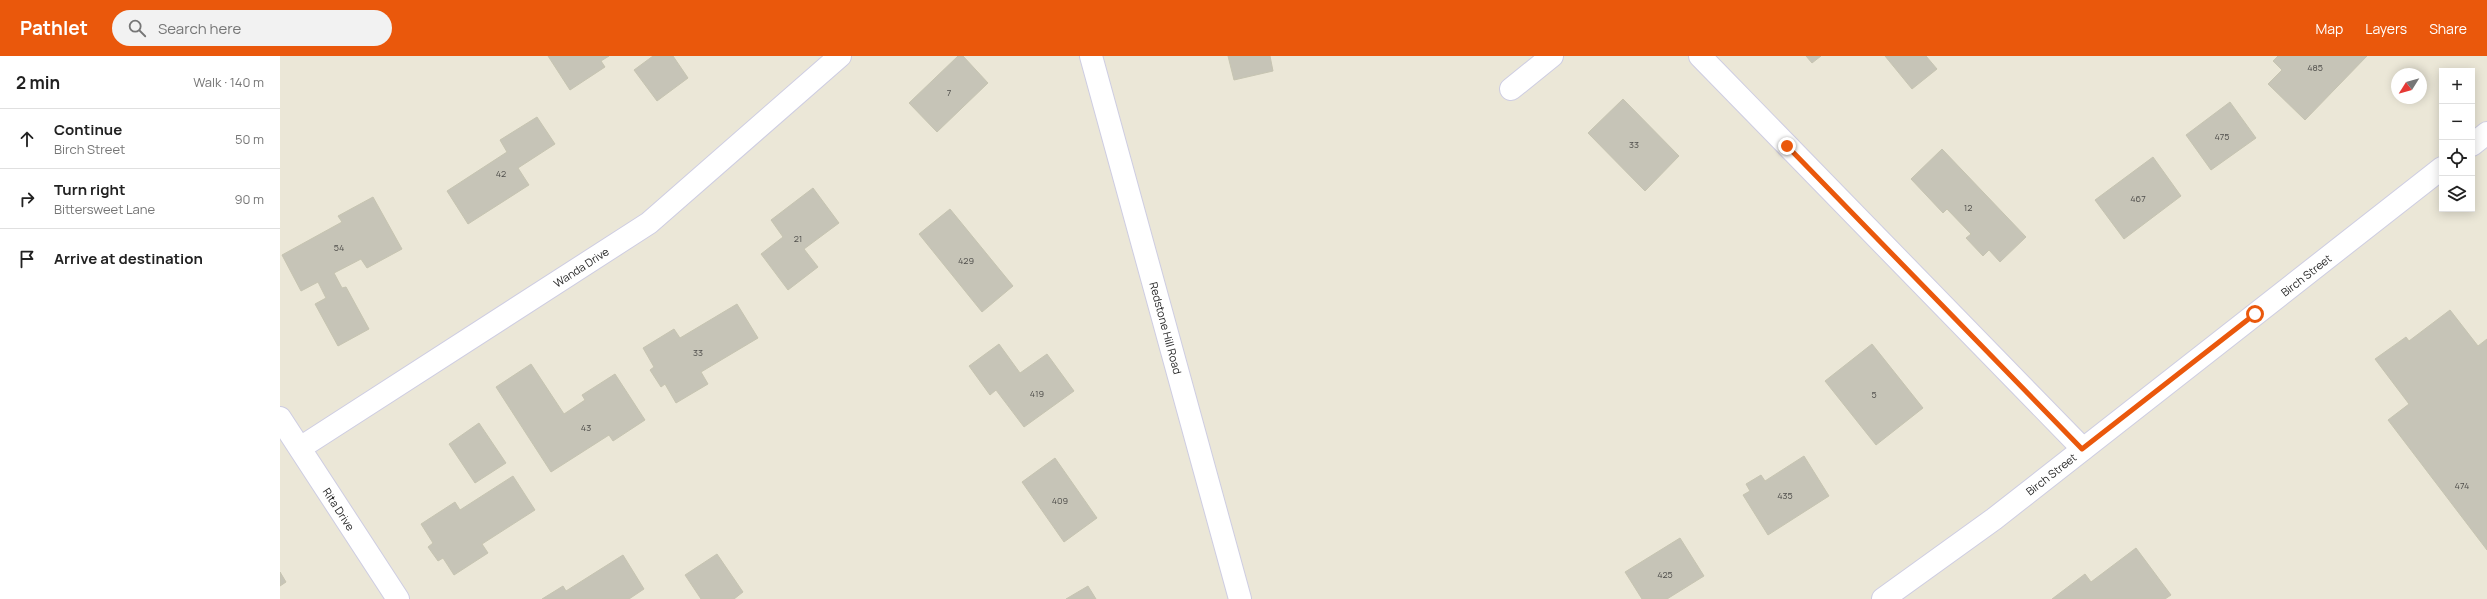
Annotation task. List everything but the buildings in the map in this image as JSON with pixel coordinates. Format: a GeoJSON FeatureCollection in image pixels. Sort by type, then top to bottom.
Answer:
{"type":"FeatureCollection","features":[{"type":"Feature","properties":{"kind":"street","name":"Wanda Drive"},"geometry":{"type":"LineString","coordinates":[[300,448],[649,223],[840,56]]}},
{"type":"Feature","properties":{"kind":"street","name":"Redstone Hill Road"},"geometry":{"type":"LineString","coordinates":[[1092,56],[1240,599]]}},
{"type":"Feature","properties":{"kind":"street"},"geometry":{"type":"LineString","coordinates":[[1511,89],[1552,56]]}},
{"type":"Feature","properties":{"kind":"street"},"geometry":{"type":"LineString","coordinates":[[1700,56],[2082,449]]}},
{"type":"Feature","properties":{"kind":"street"},"geometry":{"type":"LineString","coordinates":[[2475,143],[2487,133]]}},
{"type":"Feature","properties":{"kind":"street","name":"Birch Street"},"geometry":{"type":"LineString","coordinates":[[1883,599],[1987,524],[2439,170]]}},
{"type":"Feature","properties":{"kind":"street","name":"Rita Drive"},"geometry":{"type":"LineString","coordinates":[[280,418],[398,599]]}},
{"type":"Feature","properties":{"kind":"route"},"geometry":{"type":"LineString","coordinates":[[1787,146],[2082,449],[2255,314]]}}]}
